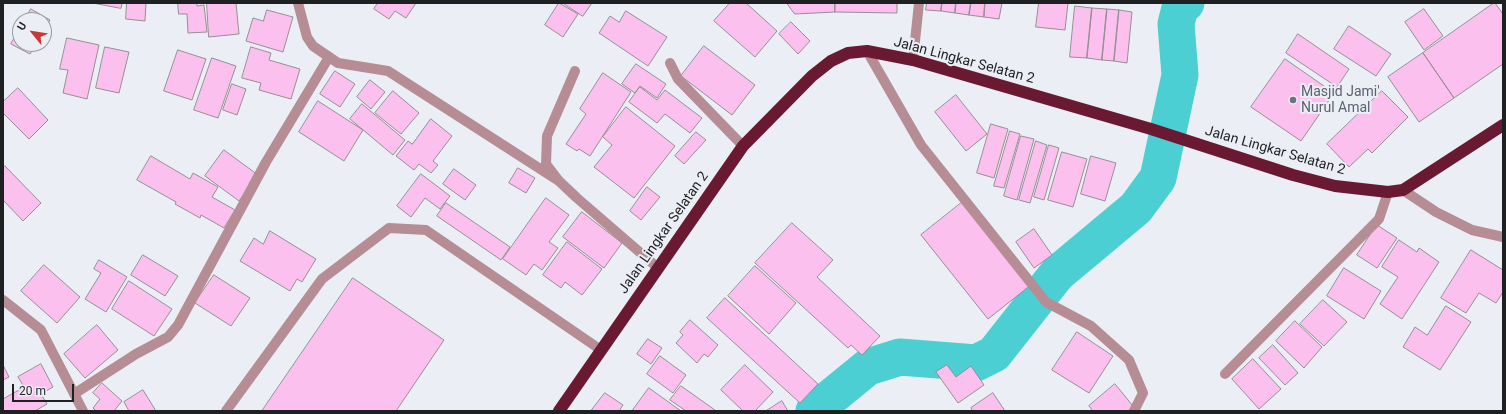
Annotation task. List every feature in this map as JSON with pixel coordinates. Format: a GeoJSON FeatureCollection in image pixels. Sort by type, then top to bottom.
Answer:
{"type":"FeatureCollection","features":[{"type":"Feature","properties":{"kind":"highway","name":"Jalan Lingkar Selatan 2"},"geometry":{"type":"LineString","coordinates":[[559,411],[743,146],[812,76],[831,61],[848,53],[867,52],[913,60],[1151,130],[1292,175],[1335,186],[1388,192],[1403,190],[1503,126]]}},
{"type":"Feature","properties":{"kind":"street"},"geometry":{"type":"LineString","coordinates":[[298,3],[307,37],[313,46],[338,63],[388,71],[559,180],[658,268]]}},
{"type":"Feature","properties":{"kind":"street"},"geometry":{"type":"LineString","coordinates":[[913,60],[919,3]]}},
{"type":"Feature","properties":{"kind":"street"},"geometry":{"type":"LineString","coordinates":[[867,52],[921,145],[1046,302],[1091,326],[1129,360],[1143,393],[1134,411]]}},
{"type":"Feature","properties":{"kind":"street"},"geometry":{"type":"LineString","coordinates":[[74,394],[136,354],[168,337],[178,325],[266,162],[328,56]]}},
{"type":"Feature","properties":{"kind":"street"},"geometry":{"type":"LineString","coordinates":[[670,63],[678,79],[743,146]]}},
{"type":"Feature","properties":{"kind":"street"},"geometry":{"type":"LineString","coordinates":[[559,180],[546,164],[547,136],[575,71]]}},
{"type":"Feature","properties":{"kind":"street"},"geometry":{"type":"LineString","coordinates":[[1403,190],[1436,212],[1472,230],[1503,237]]}},
{"type":"Feature","properties":{"kind":"street"},"geometry":{"type":"LineString","coordinates":[[1225,374],[1379,219],[1388,192]]}},
{"type":"Feature","properties":{"kind":"street"},"geometry":{"type":"LineString","coordinates":[[226,411],[322,279],[389,228],[426,230],[601,350]]}},
{"type":"Feature","properties":{"kind":"street"},"geometry":{"type":"LineString","coordinates":[[3,300],[41,330],[83,411]]}},
{"type":"Feature","properties":{"kind":"building"},"geometry":{"type":"Polygon","coordinates":[[[93,3],[122,3],[121,8],[93,3]]]}},
{"type":"Feature","properties":{"kind":"building"},"geometry":{"type":"Polygon","coordinates":[[[127,3],[146,3],[145,21],[126,19],[127,3]]]}},
{"type":"Feature","properties":{"kind":"building"},"geometry":{"type":"Polygon","coordinates":[[[178,3],[197,3],[197,6],[204,5],[207,32],[188,33],[187,14],[179,14],[178,3]]]}},
{"type":"Feature","properties":{"kind":"building"},"geometry":{"type":"Polygon","coordinates":[[[207,3],[236,3],[239,34],[209,37],[207,3]]]}},
{"type":"Feature","properties":{"kind":"building"},"geometry":{"type":"Polygon","coordinates":[[[378,3],[416,3],[406,18],[395,11],[389,19],[374,9],[378,3]]]}},
{"type":"Feature","properties":{"kind":"building"},"geometry":{"type":"Polygon","coordinates":[[[559,3],[578,14],[563,37],[545,25],[559,3]]]}},
{"type":"Feature","properties":{"kind":"building"},"geometry":{"type":"Polygon","coordinates":[[[563,3],[592,3],[583,16],[563,3]]]}},
{"type":"Feature","properties":{"kind":"building"},"geometry":{"type":"Polygon","coordinates":[[[730,3],[746,3],[777,31],[755,57],[714,21],[730,3]]]}},
{"type":"Feature","properties":{"kind":"building"},"geometry":{"type":"Polygon","coordinates":[[[787,3],[835,3],[835,12],[795,14],[787,3]]]}},
{"type":"Feature","properties":{"kind":"building"},"geometry":{"type":"Polygon","coordinates":[[[835,3],[897,3],[897,13],[835,12],[835,3]]]}},
{"type":"Feature","properties":{"kind":"building"},"geometry":{"type":"Polygon","coordinates":[[[927,3],[942,3],[941,11],[926,10],[927,3]]]}},
{"type":"Feature","properties":{"kind":"building"},"geometry":{"type":"Polygon","coordinates":[[[942,3],[956,3],[955,13],[941,11],[942,3]]]}},
{"type":"Feature","properties":{"kind":"building"},"geometry":{"type":"Polygon","coordinates":[[[956,3],[971,3],[969,15],[955,13],[956,3]]]}},
{"type":"Feature","properties":{"kind":"building"},"geometry":{"type":"Polygon","coordinates":[[[971,3],[985,3],[984,17],[969,15],[971,3]]]}},
{"type":"Feature","properties":{"kind":"building"},"geometry":{"type":"Polygon","coordinates":[[[985,3],[1002,3],[999,19],[984,17],[985,3]]]}},
{"type":"Feature","properties":{"kind":"building"},"geometry":{"type":"Polygon","coordinates":[[[1039,3],[1068,3],[1065,30],[1036,27],[1039,3]]]}},
{"type":"Feature","properties":{"kind":"building"},"geometry":{"type":"Polygon","coordinates":[[[1494,3],[1503,14],[1503,64],[1454,98],[1423,53],[1494,3]]]}},
{"type":"Feature","properties":{"kind":"building"},"geometry":{"type":"Polygon","coordinates":[[[1075,6],[1092,8],[1087,58],[1070,57],[1075,6]]]}},
{"type":"Feature","properties":{"kind":"building"},"geometry":{"type":"Polygon","coordinates":[[[1092,8],[1107,9],[1102,60],[1087,58],[1092,8]]]}},
{"type":"Feature","properties":{"kind":"building"},"geometry":{"type":"Polygon","coordinates":[[[31,9],[36,12],[29,12],[31,9]]]}},
{"type":"Feature","properties":{"kind":"building"},"geometry":{"type":"Polygon","coordinates":[[[1107,9],[1119,10],[1114,61],[1102,60],[1107,9]]]}},
{"type":"Feature","properties":{"kind":"building"},"geometry":{"type":"Polygon","coordinates":[[[1424,9],[1443,36],[1424,50],[1405,22],[1424,9]]]}},
{"type":"Feature","properties":{"kind":"building"},"geometry":{"type":"Polygon","coordinates":[[[267,10],[293,17],[283,52],[246,41],[253,18],[263,21],[267,10]]]}},
{"type":"Feature","properties":{"kind":"building"},"geometry":{"type":"Polygon","coordinates":[[[1119,10],[1132,12],[1127,63],[1114,61],[1119,10]]]}},
{"type":"Feature","properties":{"kind":"building"},"geometry":{"type":"Polygon","coordinates":[[[626,11],[667,37],[648,66],[599,33],[610,16],[619,22],[626,11]]]}},
{"type":"Feature","properties":{"kind":"building"},"geometry":{"type":"Polygon","coordinates":[[[791,22],[810,41],[798,54],[779,34],[791,22]]]}},
{"type":"Feature","properties":{"kind":"building"},"geometry":{"type":"Polygon","coordinates":[[[1349,26],[1391,54],[1376,76],[1334,49],[1349,26]]]}},
{"type":"Feature","properties":{"kind":"building"},"geometry":{"type":"Polygon","coordinates":[[[1298,34],[1349,69],[1337,87],[1286,53],[1298,34]]]}},
{"type":"Feature","properties":{"kind":"building"},"geometry":{"type":"Polygon","coordinates":[[[67,38],[99,45],[87,99],[63,93],[68,70],[60,69],[67,38]]]}},
{"type":"Feature","properties":{"kind":"building"},"geometry":{"type":"Polygon","coordinates":[[[704,46],[755,85],[732,115],[681,76],[704,46]]]}},
{"type":"Feature","properties":{"kind":"building"},"geometry":{"type":"Polygon","coordinates":[[[105,47],[129,52],[119,93],[96,88],[105,47]]]}},
{"type":"Feature","properties":{"kind":"building"},"geometry":{"type":"Polygon","coordinates":[[[251,47],[271,53],[269,60],[300,69],[291,99],[259,90],[261,83],[242,78],[251,47]]]}},
{"type":"Feature","properties":{"kind":"building"},"geometry":{"type":"Polygon","coordinates":[[[178,50],[206,59],[192,100],[164,91],[178,50]]]}},
{"type":"Feature","properties":{"kind":"building"},"geometry":{"type":"Polygon","coordinates":[[[1423,53],[1454,98],[1419,122],[1388,77],[1423,53]]]}},
{"type":"Feature","properties":{"kind":"building"},"geometry":{"type":"Polygon","coordinates":[[[212,58],[236,66],[218,118],[194,110],[212,58]]]}},
{"type":"Feature","properties":{"kind":"building","name":"Masjid Jami' Nurul Amal"},"geometry":{"type":"Polygon","coordinates":[[[1285,59],[1334,93],[1301,141],[1251,107],[1285,59]]]}},
{"type":"Feature","properties":{"kind":"building"},"geometry":{"type":"Polygon","coordinates":[[[636,64],[666,84],[657,98],[640,86],[635,93],[622,84],[636,64]]]}},
{"type":"Feature","properties":{"kind":"building"},"geometry":{"type":"Polygon","coordinates":[[[335,71],[355,84],[340,107],[320,94],[335,71]]]}},
{"type":"Feature","properties":{"kind":"building"},"geometry":{"type":"Polygon","coordinates":[[[603,73],[631,92],[590,156],[579,149],[577,151],[566,144],[586,114],[580,109],[603,73]]]}},
{"type":"Feature","properties":{"kind":"building"},"geometry":{"type":"Polygon","coordinates":[[[370,80],[385,92],[371,109],[357,97],[370,80]]]}},
{"type":"Feature","properties":{"kind":"building"},"geometry":{"type":"Polygon","coordinates":[[[232,84],[246,89],[237,115],[223,110],[232,84]]]}},
{"type":"Feature","properties":{"kind":"building"},"geometry":{"type":"Polygon","coordinates":[[[640,87],[657,100],[665,90],[702,118],[690,133],[665,114],[657,123],[629,102],[640,87]]]}},
{"type":"Feature","properties":{"kind":"building"},"geometry":{"type":"Polygon","coordinates":[[[18,88],[48,120],[29,139],[3,113],[3,102],[18,88]]]}},
{"type":"Feature","properties":{"kind":"building"},"geometry":{"type":"Polygon","coordinates":[[[393,91],[419,113],[401,134],[375,113],[393,91]]]}},
{"type":"Feature","properties":{"kind":"building"},"geometry":{"type":"Polygon","coordinates":[[[1382,91],[1408,117],[1372,153],[1368,149],[1349,167],[1327,144],[1382,91]]]}},
{"type":"Feature","properties":{"kind":"building"},"geometry":{"type":"Polygon","coordinates":[[[956,95],[987,134],[966,151],[935,112],[956,95]]]}},
{"type":"Feature","properties":{"kind":"building"},"geometry":{"type":"Polygon","coordinates":[[[318,101],[363,130],[344,161],[299,132],[318,101]]]}},
{"type":"Feature","properties":{"kind":"building"},"geometry":{"type":"Polygon","coordinates":[[[362,104],[405,140],[393,155],[350,119],[362,104]]]}},
{"type":"Feature","properties":{"kind":"building"},"geometry":{"type":"Polygon","coordinates":[[[626,107],[675,146],[634,198],[594,167],[612,145],[603,137],[626,107]]]}},
{"type":"Feature","properties":{"kind":"building"},"geometry":{"type":"Polygon","coordinates":[[[431,119],[452,136],[433,161],[438,165],[431,173],[419,164],[414,170],[396,156],[408,141],[412,144],[431,119]]]}},
{"type":"Feature","properties":{"kind":"building"},"geometry":{"type":"Polygon","coordinates":[[[991,124],[1008,129],[994,178],[977,173],[991,124]]]}},
{"type":"Feature","properties":{"kind":"building"},"geometry":{"type":"Polygon","coordinates":[[[1010,131],[1020,134],[1004,188],[994,186],[1010,131]]]}},
{"type":"Feature","properties":{"kind":"building"},"geometry":{"type":"Polygon","coordinates":[[[696,132],[706,140],[684,164],[675,156],[696,132]]]}},
{"type":"Feature","properties":{"kind":"building"},"geometry":{"type":"Polygon","coordinates":[[[1021,136],[1034,139],[1017,200],[1004,196],[1021,136]]]}},
{"type":"Feature","properties":{"kind":"building"},"geometry":{"type":"Polygon","coordinates":[[[1036,141],[1047,145],[1030,203],[1019,200],[1036,141]]]}},
{"type":"Feature","properties":{"kind":"building"},"geometry":{"type":"Polygon","coordinates":[[[1049,145],[1059,148],[1044,200],[1034,197],[1049,145]]]}},
{"type":"Feature","properties":{"kind":"building"},"geometry":{"type":"Polygon","coordinates":[[[224,150],[258,175],[239,201],[205,176],[224,150]]]}},
{"type":"Feature","properties":{"kind":"building"},"geometry":{"type":"Polygon","coordinates":[[[1062,152],[1087,159],[1073,207],[1048,200],[1062,152]]]}},
{"type":"Feature","properties":{"kind":"building"},"geometry":{"type":"Polygon","coordinates":[[[151,156],[190,179],[193,173],[218,187],[212,197],[235,210],[224,228],[201,215],[200,218],[175,204],[176,202],[137,180],[151,156]]]}},
{"type":"Feature","properties":{"kind":"building"},"geometry":{"type":"Polygon","coordinates":[[[1091,156],[1116,163],[1105,201],[1081,194],[1091,156]]]}},
{"type":"Feature","properties":{"kind":"building"},"geometry":{"type":"Polygon","coordinates":[[[5,166],[41,203],[23,221],[3,200],[3,168],[5,166]]]}},
{"type":"Feature","properties":{"kind":"building"},"geometry":{"type":"Polygon","coordinates":[[[518,168],[535,178],[526,193],[509,183],[518,168]]]}},
{"type":"Feature","properties":{"kind":"building"},"geometry":{"type":"Polygon","coordinates":[[[454,169],[476,185],[465,200],[443,184],[454,169]]]}},
{"type":"Feature","properties":{"kind":"building"},"geometry":{"type":"Polygon","coordinates":[[[421,174],[450,196],[440,209],[425,198],[411,217],[397,206],[421,174]]]}},
{"type":"Feature","properties":{"kind":"building"},"geometry":{"type":"Polygon","coordinates":[[[647,187],[660,197],[641,220],[630,211],[647,187]]]}},
{"type":"Feature","properties":{"kind":"building"},"geometry":{"type":"Polygon","coordinates":[[[546,198],[569,215],[549,242],[558,248],[542,270],[534,264],[526,275],[503,259],[546,198]]]}},
{"type":"Feature","properties":{"kind":"building"},"geometry":{"type":"Polygon","coordinates":[[[965,200],[1032,284],[988,319],[921,235],[965,200]]]}},
{"type":"Feature","properties":{"kind":"building"},"geometry":{"type":"Polygon","coordinates":[[[446,203],[510,247],[501,260],[437,216],[446,203]]]}},
{"type":"Feature","properties":{"kind":"building"},"geometry":{"type":"Polygon","coordinates":[[[582,212],[622,243],[604,268],[563,237],[582,212]]]}},
{"type":"Feature","properties":{"kind":"building"},"geometry":{"type":"Polygon","coordinates":[[[792,223],[833,260],[817,277],[880,336],[862,355],[851,345],[848,348],[755,263],[792,223]]]}},
{"type":"Feature","properties":{"kind":"building"},"geometry":{"type":"Polygon","coordinates":[[[1377,225],[1397,238],[1377,268],[1357,255],[1377,225]]]}},
{"type":"Feature","properties":{"kind":"building"},"geometry":{"type":"Polygon","coordinates":[[[1034,229],[1052,255],[1034,268],[1016,242],[1034,229]]]}},
{"type":"Feature","properties":{"kind":"building"},"geometry":{"type":"Polygon","coordinates":[[[270,231],[316,259],[302,282],[297,279],[290,291],[240,261],[254,238],[263,244],[270,231]]]}},
{"type":"Feature","properties":{"kind":"building"},"geometry":{"type":"Polygon","coordinates":[[[1399,240],[1417,252],[1419,248],[1439,262],[1402,319],[1380,304],[1398,277],[1382,267],[1399,240]]]}},
{"type":"Feature","properties":{"kind":"building"},"geometry":{"type":"Polygon","coordinates":[[[567,242],[602,269],[582,295],[565,282],[561,288],[543,275],[567,242]]]}},
{"type":"Feature","properties":{"kind":"building"},"geometry":{"type":"Polygon","coordinates":[[[1471,250],[1503,270],[1503,292],[1496,303],[1479,293],[1466,313],[1441,298],[1471,250]]]}},
{"type":"Feature","properties":{"kind":"building"},"geometry":{"type":"Polygon","coordinates":[[[143,255],[178,276],[165,296],[131,275],[143,255]]]}},
{"type":"Feature","properties":{"kind":"building"},"geometry":{"type":"Polygon","coordinates":[[[99,260],[127,277],[106,312],[85,299],[101,273],[94,269],[99,260]]]}},
{"type":"Feature","properties":{"kind":"building"},"geometry":{"type":"Polygon","coordinates":[[[44,265],[80,297],[57,323],[21,291],[44,265]]]}},
{"type":"Feature","properties":{"kind":"building"},"geometry":{"type":"Polygon","coordinates":[[[755,266],[796,303],[769,334],[728,296],[755,266]]]}},
{"type":"Feature","properties":{"kind":"building"},"geometry":{"type":"Polygon","coordinates":[[[1344,268],[1381,291],[1364,319],[1327,296],[1344,268]]]}},
{"type":"Feature","properties":{"kind":"building"},"geometry":{"type":"Polygon","coordinates":[[[214,275],[250,298],[231,326],[195,303],[214,275]]]}},
{"type":"Feature","properties":{"kind":"building"},"geometry":{"type":"Polygon","coordinates":[[[353,278],[444,340],[396,411],[262,411],[353,278]]]}},
{"type":"Feature","properties":{"kind":"building"},"geometry":{"type":"Polygon","coordinates":[[[129,281],[172,309],[154,336],[112,309],[129,281]]]}},
{"type":"Feature","properties":{"kind":"building"},"geometry":{"type":"Polygon","coordinates":[[[725,298],[818,384],[800,403],[707,318],[725,298]]]}},
{"type":"Feature","properties":{"kind":"building"},"geometry":{"type":"Polygon","coordinates":[[[1323,300],[1347,322],[1324,346],[1300,324],[1323,300]]]}},
{"type":"Feature","properties":{"kind":"building"},"geometry":{"type":"Polygon","coordinates":[[[1446,306],[1471,322],[1440,370],[1403,347],[1415,327],[1427,335],[1446,306]]]}},
{"type":"Feature","properties":{"kind":"building"},"geometry":{"type":"Polygon","coordinates":[[[690,320],[718,345],[708,357],[704,354],[697,363],[676,343],[683,335],[680,332],[690,320]]]}},
{"type":"Feature","properties":{"kind":"building"},"geometry":{"type":"Polygon","coordinates":[[[1295,321],[1322,347],[1304,368],[1276,341],[1295,321]]]}},
{"type":"Feature","properties":{"kind":"building"},"geometry":{"type":"Polygon","coordinates":[[[97,325],[118,350],[85,378],[64,354],[97,325]]]}},
{"type":"Feature","properties":{"kind":"building"},"geometry":{"type":"Polygon","coordinates":[[[1077,332],[1113,356],[1089,393],[1052,370],[1077,332]]]}},
{"type":"Feature","properties":{"kind":"building"},"geometry":{"type":"Polygon","coordinates":[[[648,339],[662,348],[651,364],[637,354],[648,339]]]}},
{"type":"Feature","properties":{"kind":"building"},"geometry":{"type":"Polygon","coordinates":[[[1273,345],[1298,373],[1285,385],[1259,358],[1273,345]]]}},
{"type":"Feature","properties":{"kind":"building"},"geometry":{"type":"Polygon","coordinates":[[[660,356],[686,375],[673,393],[647,374],[660,356]]]}},
{"type":"Feature","properties":{"kind":"building"},"geometry":{"type":"Polygon","coordinates":[[[1253,359],[1281,389],[1259,409],[1232,379],[1253,359]]]}},
{"type":"Feature","properties":{"kind":"building"},"geometry":{"type":"Polygon","coordinates":[[[41,364],[53,387],[41,394],[47,404],[35,411],[3,411],[3,399],[24,387],[18,377],[41,364]]]}},
{"type":"Feature","properties":{"kind":"building"},"geometry":{"type":"Polygon","coordinates":[[[3,365],[9,377],[3,380],[3,365]]]}},
{"type":"Feature","properties":{"kind":"building"},"geometry":{"type":"Polygon","coordinates":[[[745,365],[773,392],[755,411],[743,411],[721,390],[745,365]]]}},
{"type":"Feature","properties":{"kind":"building"},"geometry":{"type":"Polygon","coordinates":[[[947,365],[956,377],[971,366],[984,385],[958,403],[936,372],[947,365]]]}},
{"type":"Feature","properties":{"kind":"building"},"geometry":{"type":"Polygon","coordinates":[[[102,383],[122,401],[114,411],[96,411],[93,408],[100,399],[93,393],[102,383]]]}},
{"type":"Feature","properties":{"kind":"building"},"geometry":{"type":"Polygon","coordinates":[[[1115,384],[1133,406],[1128,411],[1093,411],[1089,406],[1115,384]]]}},
{"type":"Feature","properties":{"kind":"building"},"geometry":{"type":"Polygon","coordinates":[[[681,386],[715,410],[686,411],[670,400],[681,386]]]}},
{"type":"Feature","properties":{"kind":"building"},"geometry":{"type":"Polygon","coordinates":[[[649,388],[681,411],[633,410],[649,388]]]}},
{"type":"Feature","properties":{"kind":"building"},"geometry":{"type":"Polygon","coordinates":[[[143,390],[156,411],[129,411],[124,402],[143,390]]]}},
{"type":"Feature","properties":{"kind":"building"},"geometry":{"type":"Polygon","coordinates":[[[605,393],[623,405],[619,411],[591,411],[605,393]]]}},
{"type":"Feature","properties":{"kind":"building"},"geometry":{"type":"Polygon","coordinates":[[[993,393],[1005,411],[973,411],[971,408],[993,393]]]}},
{"type":"Feature","properties":{"kind":"building"},"geometry":{"type":"Polygon","coordinates":[[[782,401],[788,411],[766,411],[782,401]]]}},
{"type":"Feature","properties":{"kind":"waterway"},"geometry":{"type":"LineString","coordinates":[[814,411],[868,367],[900,357],[976,363],[994,354],[1057,274],[1136,208],[1158,178],[1180,75],[1176,24],[1180,8],[1186,3]]}},
{"type":"Feature","properties":{"kind":"place","name":"Masjid Jami' Nurul Amal"},"geometry":{"type":"Point","coordinates":[1293,100]}}]}
